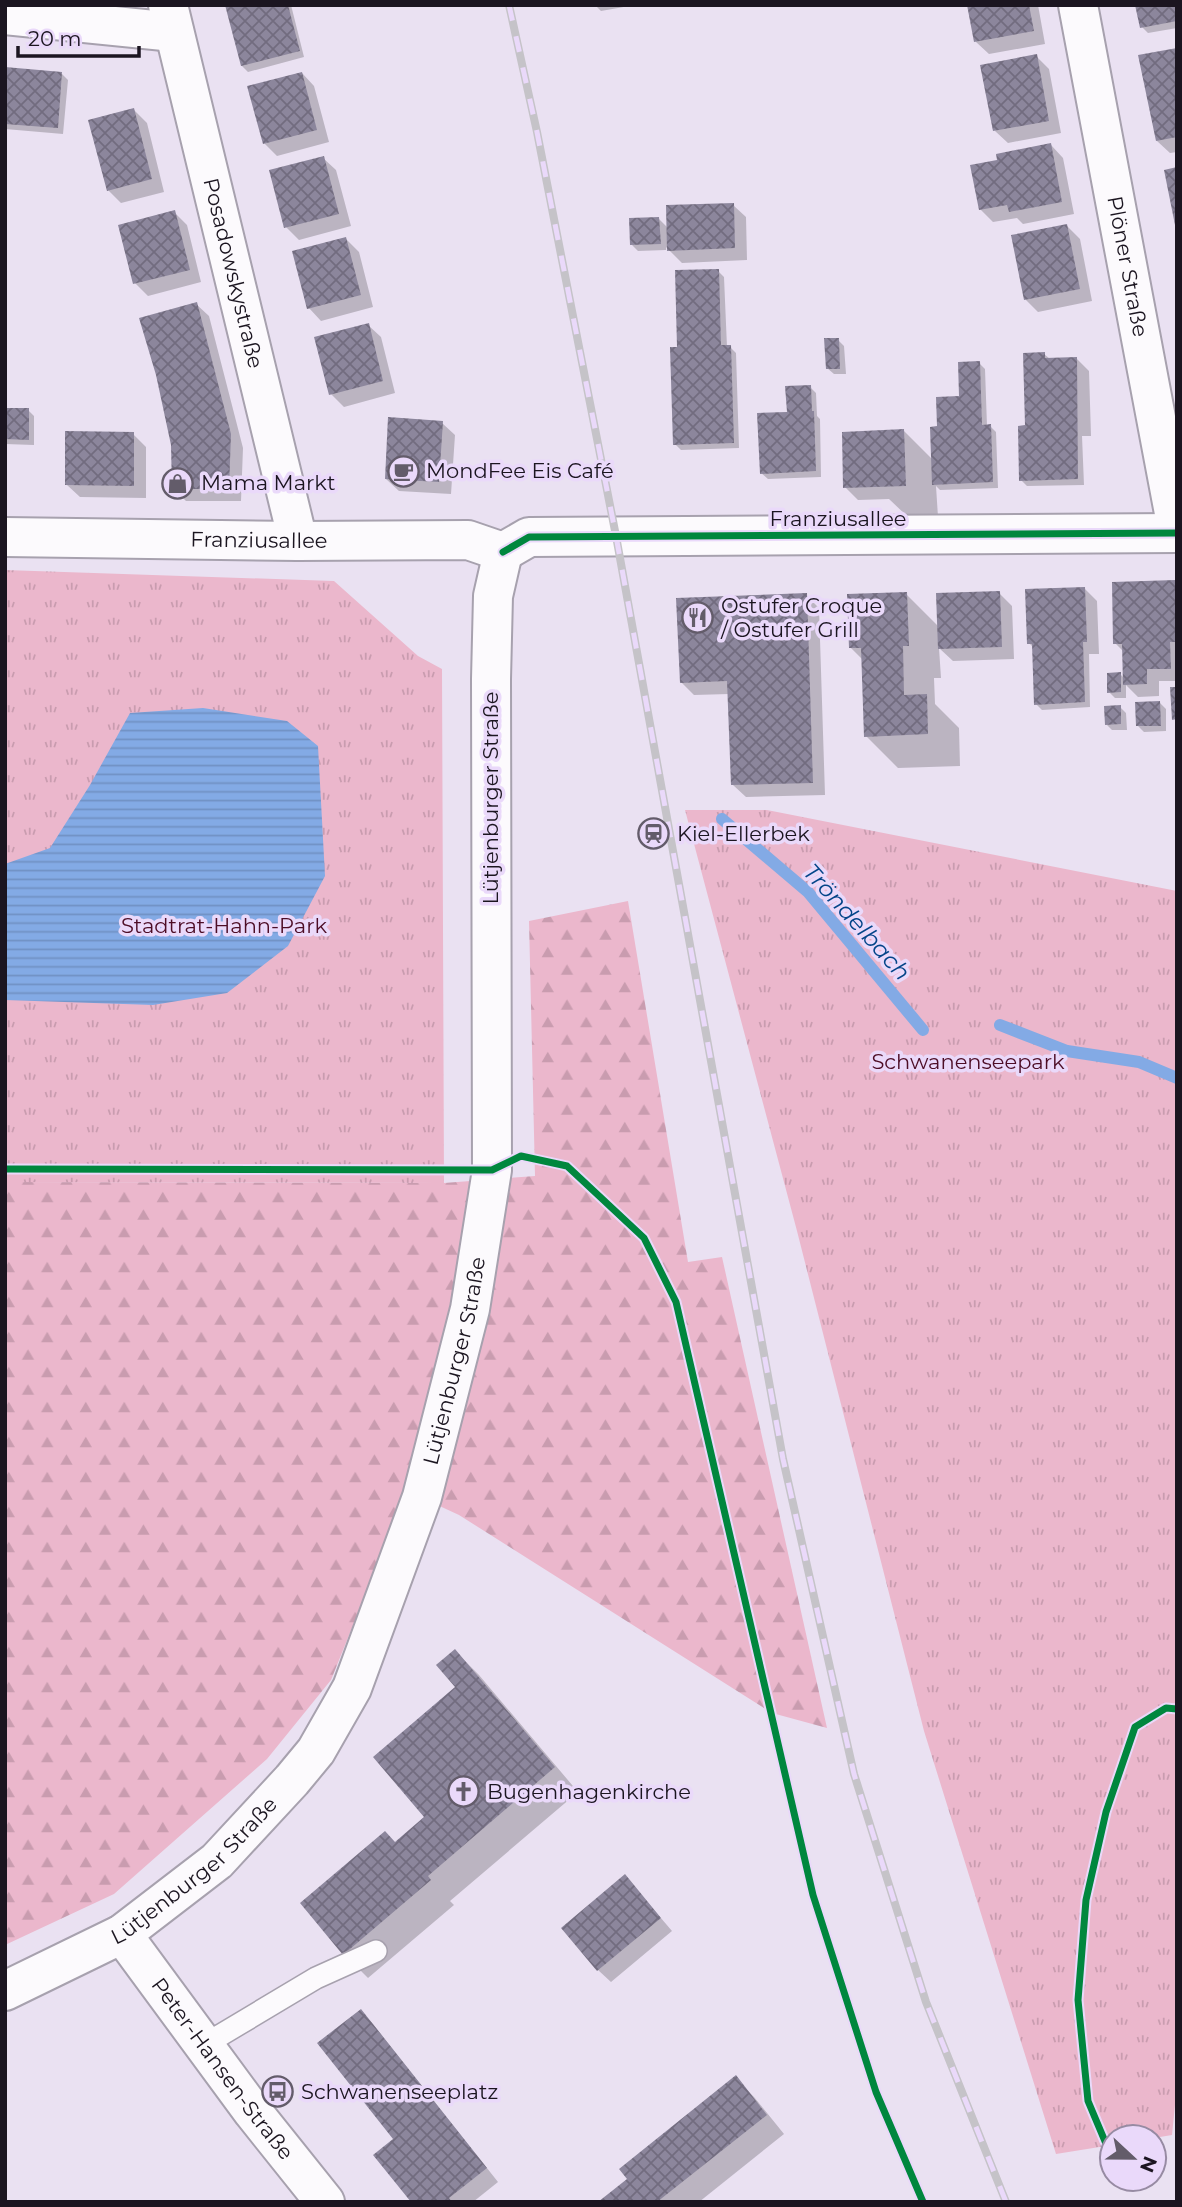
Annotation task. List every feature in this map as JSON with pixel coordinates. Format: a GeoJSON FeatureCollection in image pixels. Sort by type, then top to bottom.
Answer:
{"type":"FeatureCollection","features":[{"type":"Feature","properties":{"kind":"street","name":"Plöner Straße"},"geometry":{"type":"LineString","coordinates":[[1077,5],[1177,531]]}},
{"type":"Feature","properties":{"kind":"street"},"geometry":{"type":"LineString","coordinates":[[5,15],[171,19]]}},
{"type":"Feature","properties":{"kind":"street","name":"Posadowskystraße"},"geometry":{"type":"LineString","coordinates":[[171,19],[298,541]]}},
{"type":"Feature","properties":{"kind":"street","name":"Franziusallee"},"geometry":{"type":"LineString","coordinates":[[5,537],[298,541],[468,540],[503,552],[529,537],[1177,531]]}},
{"type":"Feature","properties":{"kind":"street","name":"Lütjenburger Straße"},"geometry":{"type":"LineString","coordinates":[[5,1991],[122,1934],[217,1861],[316,1751],[352,1688],[422,1497],[471,1309],[492,1170],[491,678],[493,596],[503,552]]}},
{"type":"Feature","properties":{"kind":"street","name":"Peter-Hansen-Straße"},"geometry":{"type":"LineString","coordinates":[[122,1934],[253,2112],[326,2202]]}},
{"type":"Feature","properties":{"kind":"lane"},"geometry":{"type":"LineString","coordinates":[[204,2045],[316,1978],[376,1951]]}},
{"type":"Feature","properties":{"kind":"green space","name":"Stadtrat-Hahn-Park"},"geometry":{"type":"Polygon","coordinates":[[[5,570],[334,581],[418,656],[442,669],[444,1183],[5,1182],[5,570]]]}},
{"type":"Feature","properties":{"kind":"green space","name":"Schwanenseepark"},"geometry":{"type":"Polygon","coordinates":[[[685,810],[767,810],[1177,891],[1177,2085],[1172,2135],[1168,2136],[1168,2123],[1098,2123],[1098,2147],[1056,2154],[924,1731],[797,1231],[685,810]]]}},
{"type":"Feature","properties":{"kind":"green space"},"geometry":{"type":"Polygon","coordinates":[[[628,901],[688,1262],[722,1257],[827,1728],[772,1713],[459,1515],[407,1491],[331,1680],[267,1759],[114,1894],[5,1945],[5,1182],[444,1183],[535,1176],[529,921],[628,901]]]}},
{"type":"Feature","properties":{"kind":"water"},"geometry":{"type":"Polygon","coordinates":[[[203,708],[287,721],[318,746],[325,876],[288,946],[227,993],[153,1005],[5,1000],[5,864],[50,848],[90,785],[130,713],[203,708]]]}},
{"type":"Feature","properties":{"kind":"building"},"geometry":{"type":"Polygon","coordinates":[[[225,5],[288,5],[300,51],[241,66],[225,5]]]}},
{"type":"Feature","properties":{"kind":"building"},"geometry":{"type":"Polygon","coordinates":[[[967,5],[1029,5],[1034,31],[974,42],[967,5]]]}},
{"type":"Feature","properties":{"kind":"building"},"geometry":{"type":"Polygon","coordinates":[[[1135,5],[1177,5],[1177,21],[1140,28],[1135,5]]]}},
{"type":"Feature","properties":{"kind":"building"},"geometry":{"type":"Polygon","coordinates":[[[1177,48],[1177,137],[1156,141],[1138,55],[1177,48]]]}},
{"type":"Feature","properties":{"kind":"building"},"geometry":{"type":"Polygon","coordinates":[[[1037,54],[1049,121],[993,131],[980,65],[1037,54]]]}},
{"type":"Feature","properties":{"kind":"building"},"geometry":{"type":"Polygon","coordinates":[[[5,67],[62,72],[58,128],[5,124],[5,67]]]}},
{"type":"Feature","properties":{"kind":"building"},"geometry":{"type":"Polygon","coordinates":[[[302,72],[317,130],[263,144],[247,86],[302,72]]]}},
{"type":"Feature","properties":{"kind":"building"},"geometry":{"type":"Polygon","coordinates":[[[134,108],[152,179],[107,191],[88,120],[134,108]]]}},
{"type":"Feature","properties":{"kind":"building"},"geometry":{"type":"Polygon","coordinates":[[[1051,143],[1062,202],[1009,212],[1007,205],[979,210],[970,165],[997,160],[996,154],[1051,143]]]}},
{"type":"Feature","properties":{"kind":"building"},"geometry":{"type":"Polygon","coordinates":[[[324,156],[339,214],[284,228],[269,170],[324,156]]]}},
{"type":"Feature","properties":{"kind":"building"},"geometry":{"type":"Polygon","coordinates":[[[1177,167],[1177,225],[1175,225],[1164,170],[1177,167]]]}},
{"type":"Feature","properties":{"kind":"building"},"geometry":{"type":"Polygon","coordinates":[[[734,203],[735,248],[667,251],[666,205],[734,203]]]}},
{"type":"Feature","properties":{"kind":"building"},"geometry":{"type":"Polygon","coordinates":[[[175,210],[190,270],[133,284],[118,225],[175,210]]]}},
{"type":"Feature","properties":{"kind":"building"},"geometry":{"type":"Polygon","coordinates":[[[659,217],[661,244],[630,245],[629,218],[659,217]]]}},
{"type":"Feature","properties":{"kind":"building"},"geometry":{"type":"Polygon","coordinates":[[[1067,224],[1080,289],[1024,300],[1011,235],[1067,224]]]}},
{"type":"Feature","properties":{"kind":"building"},"geometry":{"type":"Polygon","coordinates":[[[346,237],[361,295],[307,309],[292,251],[346,237]]]}},
{"type":"Feature","properties":{"kind":"building"},"geometry":{"type":"Polygon","coordinates":[[[719,269],[721,345],[731,345],[734,443],[673,445],[670,347],[677,347],[675,270],[719,269]]]}},
{"type":"Feature","properties":{"kind":"building"},"geometry":{"type":"Polygon","coordinates":[[[197,302],[231,434],[229,489],[172,489],[171,445],[156,375],[139,318],[197,302]]]}},
{"type":"Feature","properties":{"kind":"building"},"geometry":{"type":"Polygon","coordinates":[[[369,323],[383,381],[329,395],[314,337],[369,323]]]}},
{"type":"Feature","properties":{"kind":"building"},"geometry":{"type":"Polygon","coordinates":[[[824,338],[839,338],[840,369],[826,369],[824,338]]]}},
{"type":"Feature","properties":{"kind":"building"},"geometry":{"type":"Polygon","coordinates":[[[1045,352],[1045,358],[1077,357],[1078,479],[1019,481],[1018,426],[1025,425],[1023,353],[1045,352]]]}},
{"type":"Feature","properties":{"kind":"building"},"geometry":{"type":"Polygon","coordinates":[[[980,361],[982,425],[991,424],[993,482],[932,485],[930,427],[937,426],[936,397],[959,396],[958,362],[980,361]]]}},
{"type":"Feature","properties":{"kind":"building"},"geometry":{"type":"Polygon","coordinates":[[[811,385],[816,471],[760,474],[757,413],[787,412],[785,386],[811,385]]]}},
{"type":"Feature","properties":{"kind":"building"},"geometry":{"type":"Polygon","coordinates":[[[5,408],[29,408],[29,440],[5,439],[5,408]]]}},
{"type":"Feature","properties":{"kind":"building"},"geometry":{"type":"Polygon","coordinates":[[[388,417],[443,421],[439,482],[385,479],[388,417]]]}},
{"type":"Feature","properties":{"kind":"building"},"geometry":{"type":"Polygon","coordinates":[[[904,429],[906,486],[843,488],[842,432],[904,429]]]}},
{"type":"Feature","properties":{"kind":"building"},"geometry":{"type":"Polygon","coordinates":[[[65,431],[134,432],[134,486],[65,485],[65,431]]]}},
{"type":"Feature","properties":{"kind":"building"},"geometry":{"type":"Polygon","coordinates":[[[1176,580],[1177,642],[1170,642],[1171,669],[1147,669],[1147,684],[1123,685],[1122,644],[1113,644],[1112,582],[1176,580]]]}},
{"type":"Feature","properties":{"kind":"building"},"geometry":{"type":"Polygon","coordinates":[[[1085,587],[1085,702],[1034,705],[1032,644],[1027,644],[1025,589],[1085,587]]]}},
{"type":"Feature","properties":{"kind":"building"},"geometry":{"type":"Polygon","coordinates":[[[1000,591],[1002,647],[938,649],[936,593],[1000,591]]]}},
{"type":"Feature","properties":{"kind":"building"},"geometry":{"type":"Polygon","coordinates":[[[907,592],[909,646],[903,646],[904,695],[927,694],[928,734],[864,737],[861,648],[849,648],[847,594],[907,592]]]}},
{"type":"Feature","properties":{"kind":"building"},"geometry":{"type":"Polygon","coordinates":[[[807,593],[813,783],[731,785],[727,681],[680,683],[676,598],[807,593]]]}},
{"type":"Feature","properties":{"kind":"building"},"geometry":{"type":"Polygon","coordinates":[[[1121,672],[1121,692],[1107,693],[1107,673],[1121,672]]]}},
{"type":"Feature","properties":{"kind":"building"},"geometry":{"type":"Polygon","coordinates":[[[1170,687],[1177,687],[1177,719],[1172,720],[1170,687]]]}},
{"type":"Feature","properties":{"kind":"building"},"geometry":{"type":"Polygon","coordinates":[[[1160,701],[1161,726],[1136,726],[1135,702],[1160,701]]]}},
{"type":"Feature","properties":{"kind":"building"},"geometry":{"type":"Polygon","coordinates":[[[1121,705],[1121,724],[1105,725],[1104,706],[1121,705]]]}},
{"type":"Feature","properties":{"kind":"building","name":"Bugenhagenkirche"},"geometry":{"type":"Polygon","coordinates":[[[455,1649],[555,1767],[428,1876],[431,1880],[343,1955],[300,1903],[385,1831],[395,1842],[424,1817],[373,1757],[455,1687],[436,1665],[455,1649]]]}},
{"type":"Feature","properties":{"kind":"building"},"geometry":{"type":"Polygon","coordinates":[[[625,1874],[661,1918],[597,1971],[561,1928],[625,1874]]]}},
{"type":"Feature","properties":{"kind":"building"},"geometry":{"type":"Polygon","coordinates":[[[361,2009],[487,2168],[449,2198],[452,2202],[411,2202],[373,2155],[393,2139],[317,2043],[361,2009]]]}},
{"type":"Feature","properties":{"kind":"building"},"geometry":{"type":"Polygon","coordinates":[[[736,2075],[767,2115],[657,2202],[598,2202],[627,2179],[619,2169],[736,2075]]]}},
{"type":"Feature","properties":{"kind":"waterway","name":"Tröndelbach"},"geometry":{"type":"LineString","coordinates":[[722,819],[808,892],[923,1030]]}},
{"type":"Feature","properties":{"kind":"waterway","name":"Tröndelbach"},"geometry":{"type":"LineString","coordinates":[[1000,1025],[1067,1051],[1139,1062],[1177,1078]]}},
{"type":"Feature","properties":{"kind":"railway"},"geometry":{"type":"LineString","coordinates":[[509,5],[537,132],[616,536],[783,1459],[854,1774],[926,2002],[1006,2202]]}},
{"type":"Feature","properties":{"kind":"cycle path"},"geometry":{"type":"LineString","coordinates":[[503,552],[529,537],[1177,533]]}},
{"type":"Feature","properties":{"kind":"cycle path"},"geometry":{"type":"LineString","coordinates":[[5,1169],[492,1170],[521,1156],[567,1166],[644,1238],[676,1302],[813,1895],[876,2092],[923,2202]]}},
{"type":"Feature","properties":{"kind":"cycle path"},"geometry":{"type":"LineString","coordinates":[[1098,2125],[1088,2101],[1078,2000],[1086,1900],[1106,1812],[1135,1727],[1166,1708],[1177,1709]]}},
{"type":"Feature","properties":{"kind":"place","name":"MondFee Eis Café"},"geometry":{"type":"Point","coordinates":[403,471]}},
{"type":"Feature","properties":{"kind":"place","name":"Mama Markt"},"geometry":{"type":"Point","coordinates":[178,483]}},
{"type":"Feature","properties":{"kind":"place","name":"Ostufer Croque / Ostufer Grill"},"geometry":{"type":"Point","coordinates":[698,618]}},
{"type":"Feature","properties":{"kind":"place","name":"Kiel-Ellerbek"},"geometry":{"type":"Point","coordinates":[654,834]}},
{"type":"Feature","properties":{"kind":"place","name":"Bugenhagenkirche"},"geometry":{"type":"Point","coordinates":[464,1792]}},
{"type":"Feature","properties":{"kind":"place","name":"Schwanenseeplatz"},"geometry":{"type":"Point","coordinates":[278,2092]}}]}
